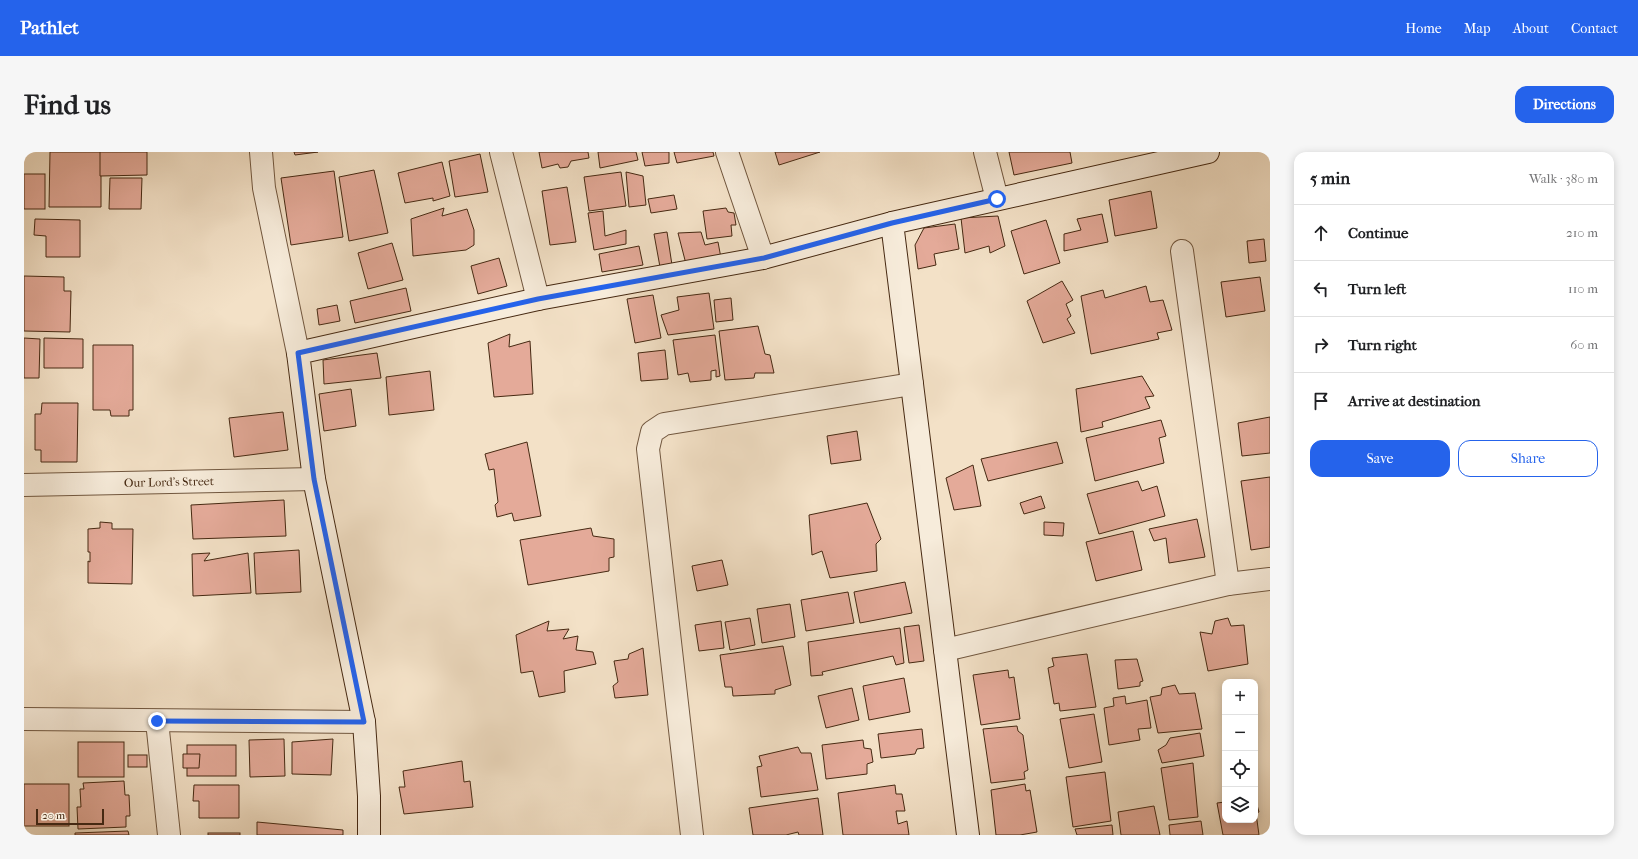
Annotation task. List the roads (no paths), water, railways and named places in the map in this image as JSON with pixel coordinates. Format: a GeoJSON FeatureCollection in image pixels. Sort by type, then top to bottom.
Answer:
{"type":"FeatureCollection","features":[{"type":"Feature","properties":{"kind":"street"},"geometry":{"type":"LineString","coordinates":[[261,152],[264,188],[298,353],[314,479],[364,722],[369,796],[369,835]]}},
{"type":"Feature","properties":{"kind":"street"},"geometry":{"type":"LineString","coordinates":[[502,152],[538,299]]}},
{"type":"Feature","properties":{"kind":"street"},"geometry":{"type":"LineString","coordinates":[[727,152],[764,258]]}},
{"type":"Feature","properties":{"kind":"street"},"geometry":{"type":"LineString","coordinates":[[985,152],[997,199]]}},
{"type":"Feature","properties":{"kind":"street"},"geometry":{"type":"LineString","coordinates":[[298,353],[538,299],[764,258],[892,223],[1208,152]]}},
{"type":"Feature","properties":{"kind":"street"},"geometry":{"type":"LineString","coordinates":[[892,223],[968,835]]}},
{"type":"Feature","properties":{"kind":"street"},"geometry":{"type":"LineString","coordinates":[[1182,251],[1228,584]]}},
{"type":"Feature","properties":{"kind":"street"},"geometry":{"type":"LineString","coordinates":[[692,835],[648,449],[652,432],[664,424],[912,384]]}},
{"type":"Feature","properties":{"kind":"street","name":"Our Lord’s Street"},"geometry":{"type":"LineString","coordinates":[[24,485],[314,479]]}},
{"type":"Feature","properties":{"kind":"street"},"geometry":{"type":"LineString","coordinates":[[945,650],[1228,584],[1270,579]]}},
{"type":"Feature","properties":{"kind":"street"},"geometry":{"type":"LineString","coordinates":[[24,718],[157,721],[364,722]]}},
{"type":"Feature","properties":{"kind":"street"},"geometry":{"type":"LineString","coordinates":[[157,721],[169,835]]}}]}
